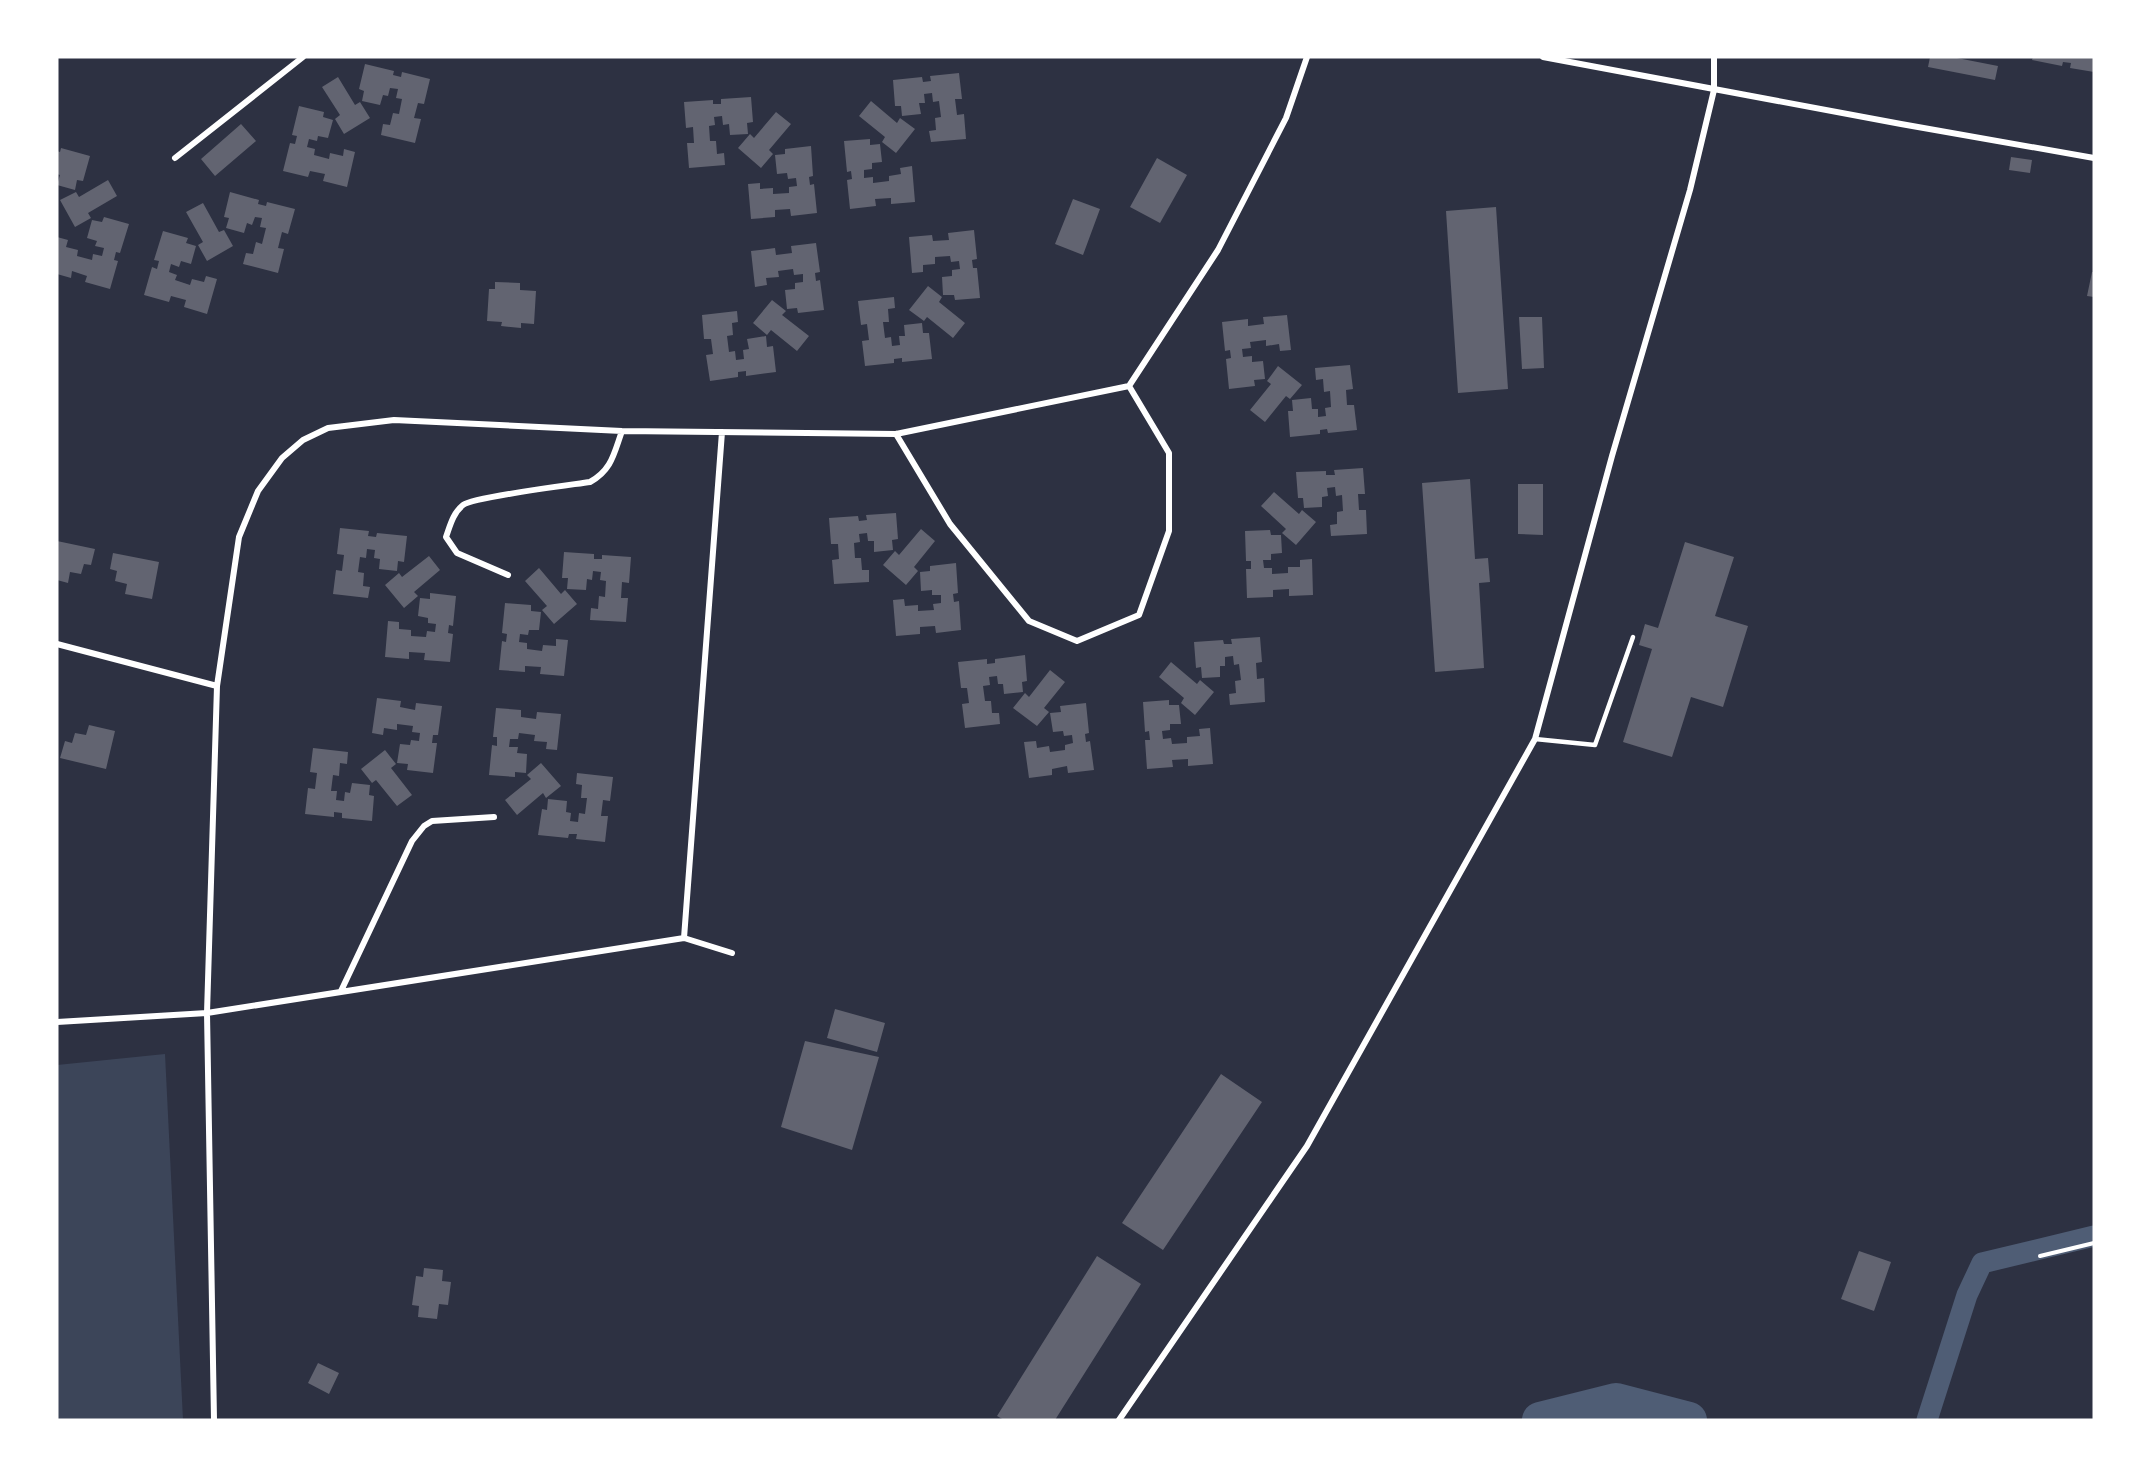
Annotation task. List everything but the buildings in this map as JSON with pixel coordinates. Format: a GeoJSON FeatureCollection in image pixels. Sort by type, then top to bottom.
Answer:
{"type":"FeatureCollection","features":[{"type":"Feature","properties":{"kind":"street"},"geometry":{"type":"LineString","coordinates":[[175,158],[303,57]]}},
{"type":"Feature","properties":{"kind":"street"},"geometry":{"type":"LineString","coordinates":[[214,1420],[207,1013],[217,686],[239,537],[258,491],[282,458],[303,440],[328,428],[394,420],[621,431],[896,434],[1129,386],[1218,250],[1286,118],[1307,57]]}},
{"type":"Feature","properties":{"kind":"street"},"geometry":{"type":"LineString","coordinates":[[1543,57],[2094,158]]}},
{"type":"Feature","properties":{"kind":"street"},"geometry":{"type":"LineString","coordinates":[[1119,1420],[1307,1146],[1535,739],[1612,456],[1690,190],[1714,90],[1714,57]]}},
{"type":"Feature","properties":{"kind":"street"},"geometry":{"type":"LineString","coordinates":[[896,434],[950,525],[1029,621],[1077,641],[1139,615],[1168,531],[1169,453],[1129,386]]}},
{"type":"Feature","properties":{"kind":"street"},"geometry":{"type":"LineString","coordinates":[[508,575],[457,553],[446,537],[452,520],[464,504],[590,482],[602,476],[610,465],[621,431]]}},
{"type":"Feature","properties":{"kind":"street"},"geometry":{"type":"LineString","coordinates":[[684,938],[722,432]]}},
{"type":"Feature","properties":{"kind":"street"},"geometry":{"type":"LineString","coordinates":[[57,644],[217,686]]}},
{"type":"Feature","properties":{"kind":"street"},"geometry":{"type":"LineString","coordinates":[[342,991],[412,841],[424,826],[432,821],[494,817]]}},
{"type":"Feature","properties":{"kind":"street"},"geometry":{"type":"LineString","coordinates":[[57,1022],[207,1013],[684,938],[732,953]]}},
{"type":"Feature","properties":{"kind":"lane"},"geometry":{"type":"LineString","coordinates":[[1535,739],[1595,745],[1633,637]]}},
{"type":"Feature","properties":{"kind":"path"},"geometry":{"type":"LineString","coordinates":[[2040,1256],[2094,1243]]}},
{"type":"Feature","properties":{"kind":"shaded area"},"geometry":{"type":"Polygon","coordinates":[[[165,1054],[183,1420],[57,1420],[57,1065],[165,1054]]]}},
{"type":"Feature","properties":{"kind":"waterway"},"geometry":{"type":"LineString","coordinates":[[1927,1420],[1967,1295],[1982,1263],[2094,1236]]}},
{"type":"Feature","properties":{"kind":"waterway"},"geometry":{"type":"LineString","coordinates":[[1540,1420],[1616,1401],[1689,1420]]}}]}
